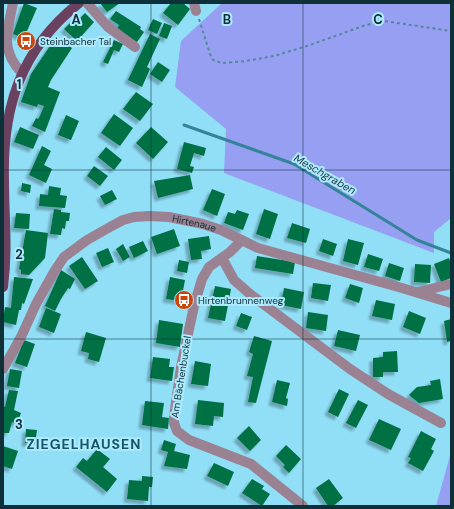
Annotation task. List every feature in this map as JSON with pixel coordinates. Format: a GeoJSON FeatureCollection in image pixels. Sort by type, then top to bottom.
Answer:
{"type":"FeatureCollection","features":[{"type":"Feature","properties":{"kind":"main road"},"geometry":{"type":"LineString","coordinates":[[3,287],[6,252],[4,181],[5,151],[12,104],[22,73],[34,50],[43,37],[59,20],[79,3]]}},
{"type":"Feature","properties":{"kind":"street"},"geometry":{"type":"LineString","coordinates":[[13,3],[5,54],[22,73]]}},
{"type":"Feature","properties":{"kind":"street"},"geometry":{"type":"LineString","coordinates":[[87,3],[108,27],[135,46]]}},
{"type":"Feature","properties":{"kind":"street","name":"Hirtenaue"},"geometry":{"type":"LineString","coordinates":[[3,369],[36,304],[64,257],[87,240],[123,220],[134,217],[169,217],[204,224],[221,230],[258,248],[451,303]]}},
{"type":"Feature","properties":{"kind":"street","name":"Am Bächenbuckel"},"geometry":{"type":"LineString","coordinates":[[241,241],[208,268],[204,274],[196,300],[180,367],[174,410],[174,423],[180,434],[189,440],[251,464],[303,506]]}},
{"type":"Feature","properties":{"kind":"street"},"geometry":{"type":"LineString","coordinates":[[222,258],[234,280],[250,294],[350,369],[388,394],[441,423]]}},
{"type":"Feature","properties":{"kind":"street"},"geometry":{"type":"LineString","coordinates":[[416,292],[451,284]]}},
{"type":"Feature","properties":{"kind":"path"},"geometry":{"type":"LineString","coordinates":[[195,7],[210,54],[213,60],[222,63],[234,63],[274,56],[366,25],[384,21],[451,31]]}},
{"type":"Feature","properties":{"kind":"shaded area"},"geometry":{"type":"Polygon","coordinates":[[[222,3],[451,3],[451,218],[434,232],[434,253],[224,173],[226,129],[175,87],[181,41],[222,3]]]}},
{"type":"Feature","properties":{"kind":"shaded area"},"geometry":{"type":"Polygon","coordinates":[[[451,452],[451,506],[436,506],[451,452]]]}},
{"type":"Feature","properties":{"kind":"building"},"geometry":{"type":"Polygon","coordinates":[[[24,3],[37,8],[24,38],[13,34],[24,3]]]}},
{"type":"Feature","properties":{"kind":"building"},"geometry":{"type":"Polygon","coordinates":[[[100,3],[120,3],[107,12],[100,3]]]}},
{"type":"Feature","properties":{"kind":"building"},"geometry":{"type":"Polygon","coordinates":[[[171,3],[183,3],[190,9],[178,25],[163,13],[171,3]]]}},
{"type":"Feature","properties":{"kind":"building"},"geometry":{"type":"Polygon","coordinates":[[[116,11],[141,27],[140,29],[144,32],[137,42],[117,29],[119,25],[110,19],[116,11]]]}},
{"type":"Feature","properties":{"kind":"building"},"geometry":{"type":"Polygon","coordinates":[[[85,13],[94,22],[77,41],[64,29],[76,17],[78,20],[85,13]]]}},
{"type":"Feature","properties":{"kind":"building"},"geometry":{"type":"Polygon","coordinates":[[[153,19],[162,23],[157,34],[148,30],[153,19]]]}},
{"type":"Feature","properties":{"kind":"building"},"geometry":{"type":"Polygon","coordinates":[[[164,23],[172,26],[167,39],[159,36],[164,23]]]}},
{"type":"Feature","properties":{"kind":"building"},"geometry":{"type":"Polygon","coordinates":[[[150,34],[160,39],[147,67],[150,69],[142,87],[128,80],[150,34]]]}},
{"type":"Feature","properties":{"kind":"building"},"geometry":{"type":"Polygon","coordinates":[[[56,37],[72,48],[48,87],[60,92],[45,132],[32,126],[36,118],[38,119],[40,116],[44,106],[38,104],[37,107],[21,102],[31,74],[56,37]]]}},
{"type":"Feature","properties":{"kind":"building"},"geometry":{"type":"Polygon","coordinates":[[[114,40],[123,44],[119,52],[114,50],[108,64],[103,62],[114,40]]]}},
{"type":"Feature","properties":{"kind":"building"},"geometry":{"type":"Polygon","coordinates":[[[158,62],[170,70],[162,82],[150,74],[158,62]]]}},
{"type":"Feature","properties":{"kind":"building"},"geometry":{"type":"Polygon","coordinates":[[[136,92],[153,104],[140,121],[123,109],[136,92]]]}},
{"type":"Feature","properties":{"kind":"building"},"geometry":{"type":"Polygon","coordinates":[[[114,114],[133,128],[120,146],[101,133],[114,114]]]}},
{"type":"Feature","properties":{"kind":"building"},"geometry":{"type":"Polygon","coordinates":[[[66,115],[79,121],[71,140],[58,135],[66,115]]]}},
{"type":"Feature","properties":{"kind":"building"},"geometry":{"type":"Polygon","coordinates":[[[20,127],[39,135],[33,149],[14,142],[20,127]]]}},
{"type":"Feature","properties":{"kind":"building"},"geometry":{"type":"Polygon","coordinates":[[[151,127],[168,142],[153,159],[136,143],[151,127]]]}},
{"type":"Feature","properties":{"kind":"building"},"geometry":{"type":"Polygon","coordinates":[[[184,142],[206,148],[204,156],[194,153],[190,166],[194,167],[192,173],[177,169],[184,142]]]}},
{"type":"Feature","properties":{"kind":"building"},"geometry":{"type":"Polygon","coordinates":[[[42,146],[51,151],[44,165],[52,169],[46,183],[29,175],[42,146]]]}},
{"type":"Feature","properties":{"kind":"building"},"geometry":{"type":"Polygon","coordinates":[[[106,147],[122,160],[114,170],[98,157],[106,147]]]}},
{"type":"Feature","properties":{"kind":"building"},"geometry":{"type":"Polygon","coordinates":[[[94,166],[108,176],[100,186],[87,176],[94,166]]]}},
{"type":"Feature","properties":{"kind":"building"},"geometry":{"type":"Polygon","coordinates":[[[190,175],[193,189],[158,198],[154,181],[190,175]]]}},
{"type":"Feature","properties":{"kind":"building"},"geometry":{"type":"Polygon","coordinates":[[[22,183],[31,185],[30,193],[21,191],[22,183]]]}},
{"type":"Feature","properties":{"kind":"building"},"geometry":{"type":"Polygon","coordinates":[[[49,186],[61,188],[60,195],[67,196],[65,208],[39,206],[40,194],[48,195],[49,186]]]}},
{"type":"Feature","properties":{"kind":"building"},"geometry":{"type":"Polygon","coordinates":[[[212,189],[225,194],[217,216],[203,210],[212,189]]]}},
{"type":"Feature","properties":{"kind":"building"},"geometry":{"type":"Polygon","coordinates":[[[112,190],[117,199],[105,205],[100,196],[112,190]]]}},
{"type":"Feature","properties":{"kind":"building"},"geometry":{"type":"Polygon","coordinates":[[[54,209],[61,210],[61,212],[70,213],[69,221],[66,221],[65,229],[62,228],[61,235],[50,234],[54,209]]]}},
{"type":"Feature","properties":{"kind":"building"},"geometry":{"type":"Polygon","coordinates":[[[264,209],[278,214],[270,239],[256,234],[264,209]]]}},
{"type":"Feature","properties":{"kind":"building"},"geometry":{"type":"Polygon","coordinates":[[[237,210],[249,214],[243,230],[224,223],[228,212],[235,214],[237,210]]]}},
{"type":"Feature","properties":{"kind":"building"},"geometry":{"type":"Polygon","coordinates":[[[16,213],[30,214],[29,229],[14,228],[16,213]]]}},
{"type":"Feature","properties":{"kind":"building"},"geometry":{"type":"Polygon","coordinates":[[[292,223],[310,229],[306,243],[287,238],[292,223]]]}},
{"type":"Feature","properties":{"kind":"building"},"geometry":{"type":"Polygon","coordinates":[[[174,229],[180,246],[157,254],[151,237],[174,229]]]}},
{"type":"Feature","properties":{"kind":"building"},"geometry":{"type":"Polygon","coordinates":[[[26,230],[48,233],[45,258],[29,275],[21,274],[21,270],[19,269],[26,230]]]}},
{"type":"Feature","properties":{"kind":"building"},"geometry":{"type":"Polygon","coordinates":[[[209,236],[211,249],[201,251],[202,259],[191,260],[188,239],[209,236]]]}},
{"type":"Feature","properties":{"kind":"building"},"geometry":{"type":"Polygon","coordinates":[[[323,239],[337,244],[333,256],[319,251],[323,239]]]}},
{"type":"Feature","properties":{"kind":"building"},"geometry":{"type":"Polygon","coordinates":[[[348,239],[364,243],[358,265],[343,261],[348,239]]]}},
{"type":"Feature","properties":{"kind":"building"},"geometry":{"type":"Polygon","coordinates":[[[143,241],[148,251],[134,258],[129,247],[143,241]]]}},
{"type":"Feature","properties":{"kind":"building"},"geometry":{"type":"Polygon","coordinates":[[[123,244],[130,257],[123,261],[116,249],[123,244]]]}},
{"type":"Feature","properties":{"kind":"building"},"geometry":{"type":"Polygon","coordinates":[[[108,248],[114,262],[102,267],[96,253],[108,248]]]}},
{"type":"Feature","properties":{"kind":"building"},"geometry":{"type":"Polygon","coordinates":[[[368,254],[383,259],[379,271],[364,267],[368,254]]]}},
{"type":"Feature","properties":{"kind":"building"},"geometry":{"type":"Polygon","coordinates":[[[257,256],[295,262],[293,274],[255,268],[257,256]]]}},
{"type":"Feature","properties":{"kind":"building"},"geometry":{"type":"Polygon","coordinates":[[[82,257],[98,281],[85,289],[69,266],[82,257]]]}},
{"type":"Feature","properties":{"kind":"building"},"geometry":{"type":"Polygon","coordinates":[[[449,258],[451,264],[451,278],[441,282],[434,264],[449,258]]]}},
{"type":"Feature","properties":{"kind":"building"},"geometry":{"type":"Polygon","coordinates":[[[179,260],[189,262],[187,273],[177,271],[179,260]]]}},
{"type":"Feature","properties":{"kind":"building"},"geometry":{"type":"Polygon","coordinates":[[[389,263],[404,268],[400,281],[385,276],[389,263]]]}},
{"type":"Feature","properties":{"kind":"building"},"geometry":{"type":"Polygon","coordinates":[[[415,264],[431,265],[430,283],[414,282],[415,264]]]}},
{"type":"Feature","properties":{"kind":"building"},"geometry":{"type":"Polygon","coordinates":[[[61,270],[75,279],[70,289],[68,288],[61,299],[55,311],[45,306],[61,270]]]}},
{"type":"Feature","properties":{"kind":"building"},"geometry":{"type":"Polygon","coordinates":[[[14,277],[33,279],[24,304],[22,303],[21,310],[19,310],[16,325],[3,322],[5,307],[11,308],[14,277]]]}},
{"type":"Feature","properties":{"kind":"building"},"geometry":{"type":"Polygon","coordinates":[[[170,277],[185,280],[181,301],[166,299],[170,277]]]}},
{"type":"Feature","properties":{"kind":"building"},"geometry":{"type":"Polygon","coordinates":[[[313,283],[331,285],[328,301],[311,298],[313,283]]]}},
{"type":"Feature","properties":{"kind":"building"},"geometry":{"type":"Polygon","coordinates":[[[350,284],[363,288],[359,303],[345,298],[350,284]]]}},
{"type":"Feature","properties":{"kind":"building"},"geometry":{"type":"Polygon","coordinates":[[[215,286],[231,289],[225,321],[208,318],[215,286]]]}},
{"type":"Feature","properties":{"kind":"building"},"geometry":{"type":"Polygon","coordinates":[[[284,288],[304,292],[301,309],[281,305],[284,288]]]}},
{"type":"Feature","properties":{"kind":"building"},"geometry":{"type":"Polygon","coordinates":[[[376,300],[395,304],[392,320],[372,316],[376,300]]]}},
{"type":"Feature","properties":{"kind":"building"},"geometry":{"type":"Polygon","coordinates":[[[46,308],[61,314],[54,333],[39,327],[46,308]]]}},
{"type":"Feature","properties":{"kind":"building"},"geometry":{"type":"Polygon","coordinates":[[[409,311],[426,318],[420,334],[403,327],[409,311]]]}},
{"type":"Feature","properties":{"kind":"building"},"geometry":{"type":"Polygon","coordinates":[[[308,312],[328,315],[326,331],[306,328],[308,312]]]}},
{"type":"Feature","properties":{"kind":"building"},"geometry":{"type":"Polygon","coordinates":[[[241,313],[252,317],[247,330],[236,326],[241,313]]]}},
{"type":"Feature","properties":{"kind":"building"},"geometry":{"type":"Polygon","coordinates":[[[451,319],[451,341],[447,342],[444,321],[451,319]]]}},
{"type":"Feature","properties":{"kind":"building"},"geometry":{"type":"Polygon","coordinates":[[[159,320],[183,324],[180,347],[156,343],[159,320]]]}},
{"type":"Feature","properties":{"kind":"building"},"geometry":{"type":"Polygon","coordinates":[[[338,330],[360,335],[356,351],[334,346],[338,330]]]}},
{"type":"Feature","properties":{"kind":"building"},"geometry":{"type":"Polygon","coordinates":[[[86,332],[106,338],[99,362],[88,359],[89,353],[81,351],[86,332]]]}},
{"type":"Feature","properties":{"kind":"building"},"geometry":{"type":"Polygon","coordinates":[[[254,336],[272,341],[256,403],[248,402],[253,377],[247,376],[253,354],[249,352],[254,336]]]}},
{"type":"Feature","properties":{"kind":"building"},"geometry":{"type":"Polygon","coordinates":[[[24,340],[35,344],[27,367],[15,363],[24,340]]]}},
{"type":"Feature","properties":{"kind":"building"},"geometry":{"type":"Polygon","coordinates":[[[397,351],[398,372],[383,372],[383,377],[373,377],[373,358],[383,357],[383,352],[397,351]]]}},
{"type":"Feature","properties":{"kind":"building"},"geometry":{"type":"Polygon","coordinates":[[[153,357],[170,359],[169,367],[174,367],[172,381],[150,378],[153,357]]]}},
{"type":"Feature","properties":{"kind":"building"},"geometry":{"type":"Polygon","coordinates":[[[195,361],[211,364],[208,386],[191,384],[195,361]]]}},
{"type":"Feature","properties":{"kind":"building"},"geometry":{"type":"Polygon","coordinates":[[[10,369],[22,371],[19,388],[7,386],[10,369]]]}},
{"type":"Feature","properties":{"kind":"building"},"geometry":{"type":"Polygon","coordinates":[[[440,379],[443,399],[419,403],[409,395],[417,387],[431,385],[430,381],[440,379]]]}},
{"type":"Feature","properties":{"kind":"building"},"geometry":{"type":"Polygon","coordinates":[[[277,380],[290,383],[286,398],[288,399],[287,406],[272,402],[277,380]]]}},
{"type":"Feature","properties":{"kind":"building"},"geometry":{"type":"Polygon","coordinates":[[[339,389],[349,394],[338,417],[328,412],[339,389]]]}},
{"type":"Feature","properties":{"kind":"building"},"geometry":{"type":"Polygon","coordinates":[[[9,390],[18,391],[14,410],[21,413],[17,424],[12,422],[9,433],[3,433],[3,406],[5,407],[9,390]]]}},
{"type":"Feature","properties":{"kind":"building"},"geometry":{"type":"Polygon","coordinates":[[[198,400],[224,403],[223,417],[214,416],[213,426],[195,424],[198,400]]]}},
{"type":"Feature","properties":{"kind":"building"},"geometry":{"type":"Polygon","coordinates":[[[358,400],[368,405],[356,428],[346,423],[358,400]]]}},
{"type":"Feature","properties":{"kind":"building"},"geometry":{"type":"Polygon","coordinates":[[[145,401],[164,403],[162,417],[169,418],[168,429],[142,425],[145,401]]]}},
{"type":"Feature","properties":{"kind":"building"},"geometry":{"type":"Polygon","coordinates":[[[379,419],[401,429],[391,450],[369,440],[379,419]]]}},
{"type":"Feature","properties":{"kind":"building"},"geometry":{"type":"Polygon","coordinates":[[[249,426],[261,440],[250,451],[237,438],[249,426]]]}},
{"type":"Feature","properties":{"kind":"building"},"geometry":{"type":"Polygon","coordinates":[[[26,429],[37,430],[35,444],[25,443],[26,429]]]}},
{"type":"Feature","properties":{"kind":"building"},"geometry":{"type":"Polygon","coordinates":[[[421,431],[436,439],[431,449],[434,451],[423,471],[408,463],[411,458],[408,457],[421,431]]]}},
{"type":"Feature","properties":{"kind":"building"},"geometry":{"type":"Polygon","coordinates":[[[164,440],[176,444],[174,451],[190,455],[187,469],[164,466],[168,452],[161,450],[164,440]]]}},
{"type":"Feature","properties":{"kind":"building"},"geometry":{"type":"Polygon","coordinates":[[[286,445],[301,459],[289,473],[283,467],[285,465],[276,456],[286,445]]]}},
{"type":"Feature","properties":{"kind":"building"},"geometry":{"type":"Polygon","coordinates":[[[3,446],[18,451],[12,469],[3,466],[3,446]]]}},
{"type":"Feature","properties":{"kind":"building"},"geometry":{"type":"Polygon","coordinates":[[[97,449],[110,459],[103,467],[117,479],[107,492],[76,467],[83,458],[87,461],[97,449]]]}},
{"type":"Feature","properties":{"kind":"building"},"geometry":{"type":"Polygon","coordinates":[[[214,463],[234,472],[228,486],[207,476],[214,463]]]}},
{"type":"Feature","properties":{"kind":"building"},"geometry":{"type":"Polygon","coordinates":[[[142,476],[153,477],[152,487],[149,487],[148,501],[127,499],[129,480],[142,481],[142,476]]]}},
{"type":"Feature","properties":{"kind":"building"},"geometry":{"type":"Polygon","coordinates":[[[252,479],[264,486],[262,489],[270,494],[262,506],[242,493],[252,479]]]}},
{"type":"Feature","properties":{"kind":"building"},"geometry":{"type":"Polygon","coordinates":[[[329,479],[343,498],[333,506],[328,506],[316,488],[329,479]]]}},
{"type":"Feature","properties":{"kind":"waterway","name":"Meschgraben"},"geometry":{"type":"LineString","coordinates":[[184,125],[294,164],[417,240],[451,253]]}},
{"type":"Feature","properties":{"kind":"place","name":"Steinbacher Tal"},"geometry":{"type":"Point","coordinates":[26,41]}},
{"type":"Feature","properties":{"kind":"place","name":"Hirtenbrunnenweg"},"geometry":{"type":"Point","coordinates":[184,300]}},
{"type":"Feature","properties":{"kind":"district","name":"ZIEGELHAUSEN"},"geometry":{"type":"Point","coordinates":[84,444]}}]}
